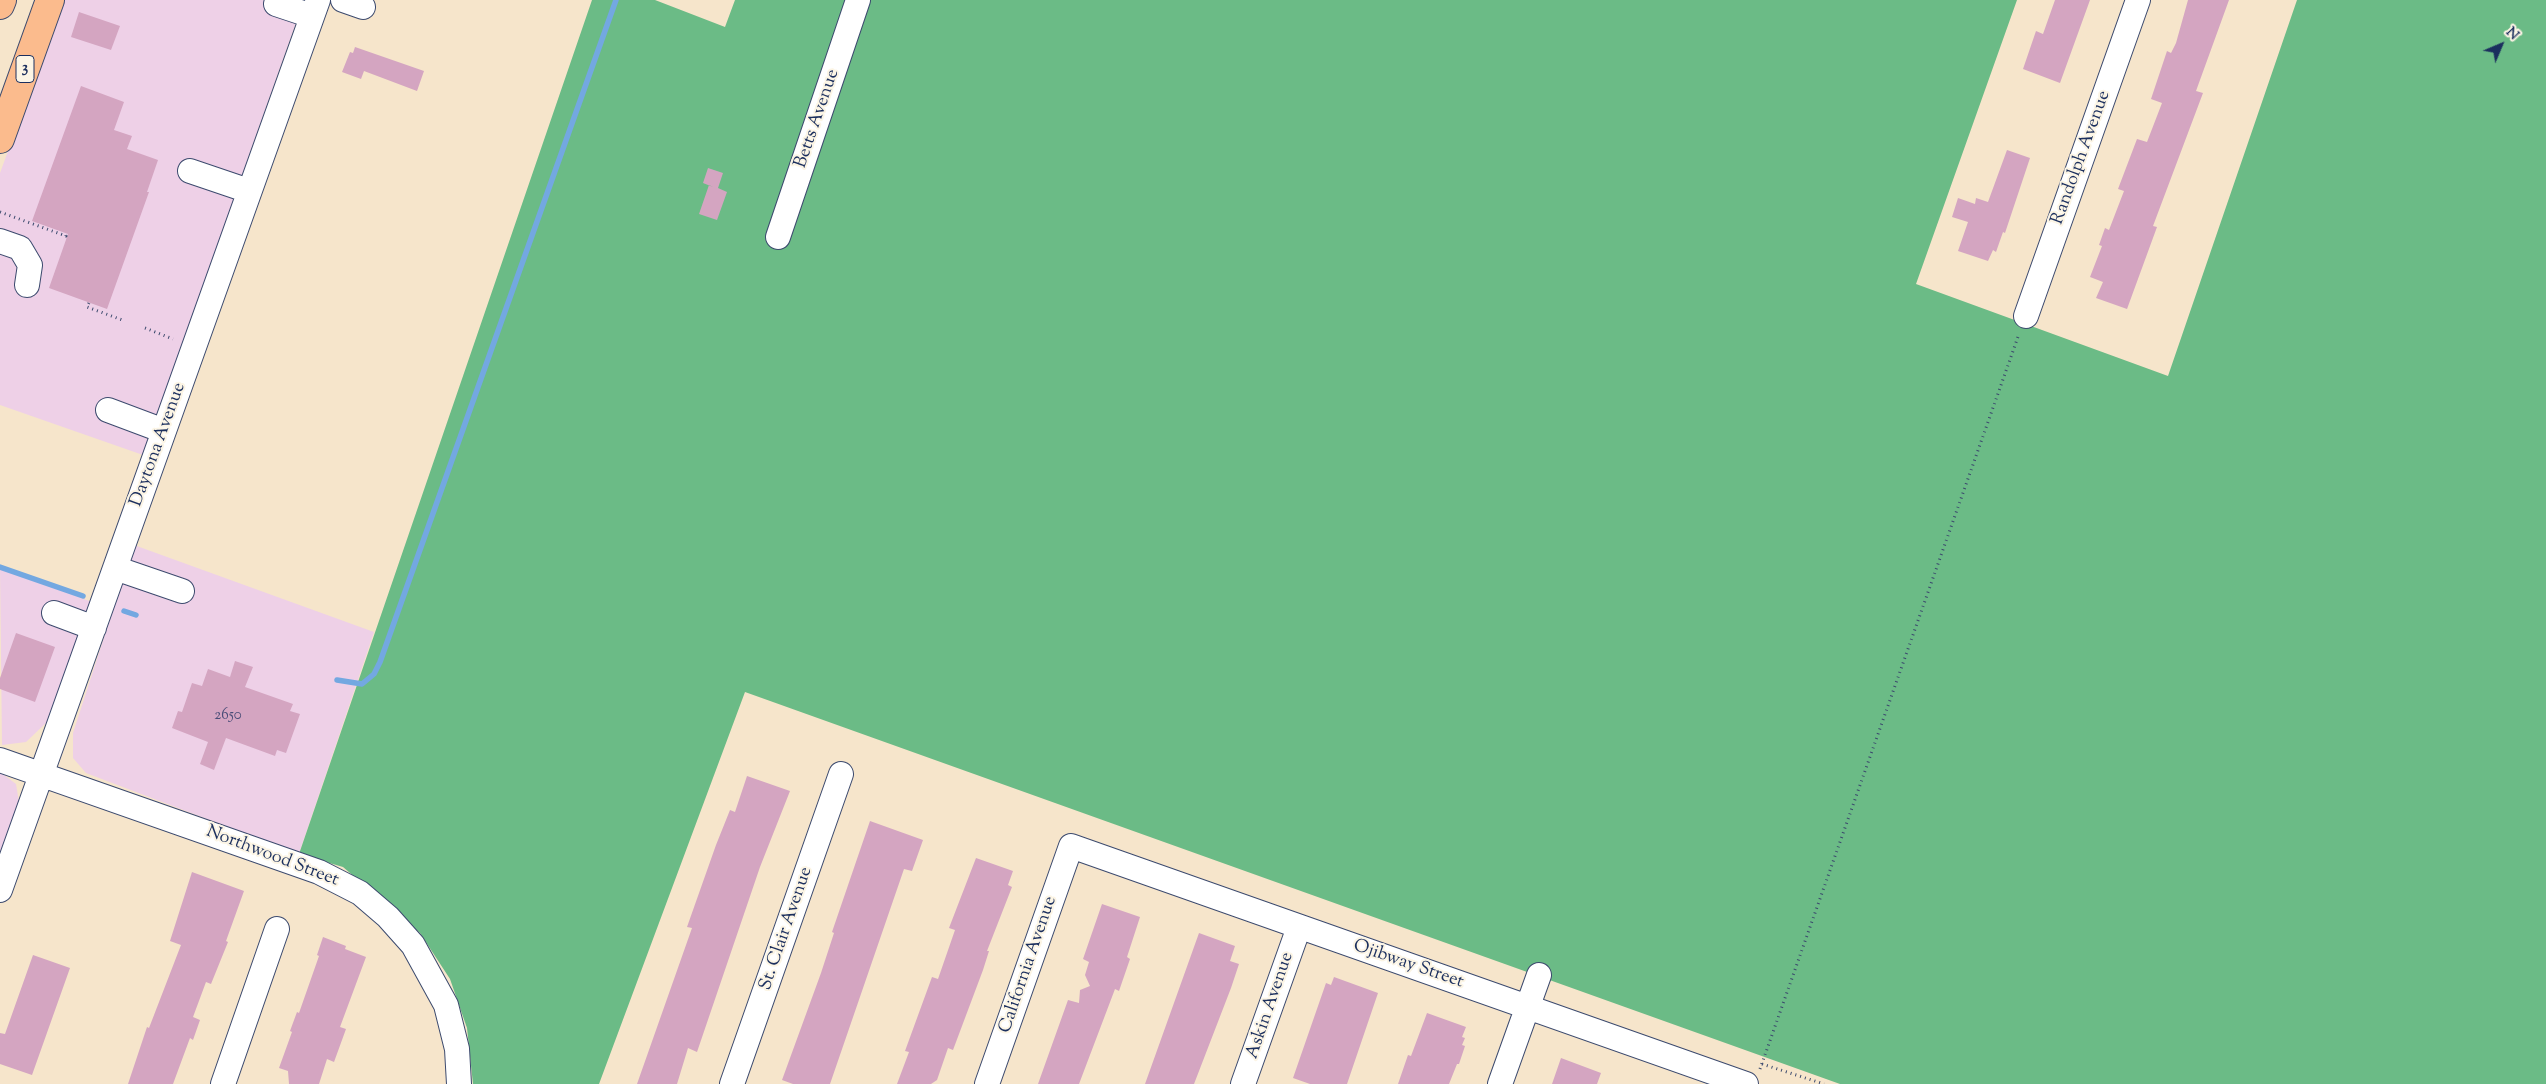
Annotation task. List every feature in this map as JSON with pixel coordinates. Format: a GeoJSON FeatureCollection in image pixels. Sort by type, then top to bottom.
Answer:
{"type":"FeatureCollection","features":[{"type":"Feature","properties":{"kind":"highway"},"geometry":{"type":"LineString","coordinates":[[0,5],[2,0]]}},
{"type":"Feature","properties":{"kind":"highway","name":"3"},"geometry":{"type":"LineString","coordinates":[[0,138],[50,0]]}},
{"type":"Feature","properties":{"kind":"street","name":"Betts Avenue"},"geometry":{"type":"LineString","coordinates":[[778,237],[858,0]]}},
{"type":"Feature","properties":{"kind":"street","name":"Randolph Avenue"},"geometry":{"type":"LineString","coordinates":[[2023,325],[2138,0]]}},
{"type":"Feature","properties":{"kind":"street"},"geometry":{"type":"LineString","coordinates":[[276,4],[315,8]]}},
{"type":"Feature","properties":{"kind":"street","name":"Daytona Avenue"},"geometry":{"type":"LineString","coordinates":[[0,890],[315,8]]}},
{"type":"Feature","properties":{"kind":"street"},"geometry":{"type":"LineString","coordinates":[[190,171],[250,191]]}},
{"type":"Feature","properties":{"kind":"street"},"geometry":{"type":"LineString","coordinates":[[0,241],[20,248],[30,264],[27,285]]}},
{"type":"Feature","properties":{"kind":"street"},"geometry":{"type":"LineString","coordinates":[[108,410],[164,430]]}},
{"type":"Feature","properties":{"kind":"street"},"geometry":{"type":"LineString","coordinates":[[115,568],[182,591]]}},
{"type":"Feature","properties":{"kind":"street"},"geometry":{"type":"LineString","coordinates":[[54,613],[94,628]]}},
{"type":"Feature","properties":{"kind":"street","name":"Northwood Street"},"geometry":{"type":"LineString","coordinates":[[0,760],[319,872],[360,893],[388,917],[413,945],[446,1004],[457,1049],[459,1084]]}},
{"type":"Feature","properties":{"kind":"street","name":"St. Clair Avenue"},"geometry":{"type":"LineString","coordinates":[[732,1084],[841,774]]}},
{"type":"Feature","properties":{"kind":"street","name":"Ojibway Street"},"geometry":{"type":"LineString","coordinates":[[1071,846],[1527,1007],[1752,1079]]}},
{"type":"Feature","properties":{"kind":"street","name":"California Avenue"},"geometry":{"type":"LineString","coordinates":[[987,1084],[1071,846]]}},
{"type":"Feature","properties":{"kind":"street","name":"Askin Avenue"},"geometry":{"type":"LineString","coordinates":[[1243,1084],[1299,927]]}},
{"type":"Feature","properties":{"kind":"street"},"geometry":{"type":"LineString","coordinates":[[223,1084],[278,929]]}},
{"type":"Feature","properties":{"kind":"street"},"geometry":{"type":"LineString","coordinates":[[1500,1084],[1538,974]]}},
{"type":"Feature","properties":{"kind":"path"},"geometry":{"type":"LineString","coordinates":[[0,212],[66,236],[66,233]]}},
{"type":"Feature","properties":{"kind":"path"},"geometry":{"type":"LineString","coordinates":[[89,302],[87,307],[125,321]]}},
{"type":"Feature","properties":{"kind":"path"},"geometry":{"type":"LineString","coordinates":[[1752,1079],[1762,1064],[2023,325]]}},
{"type":"Feature","properties":{"kind":"path"},"geometry":{"type":"LineString","coordinates":[[144,328],[173,339]]}},
{"type":"Feature","properties":{"kind":"path"},"geometry":{"type":"LineString","coordinates":[[1762,1064],[1824,1084]]}},
{"type":"Feature","properties":{"kind":"shaded area"},"geometry":{"type":"Polygon","coordinates":[[[63,0],[304,0],[143,455],[0,405],[0,173],[63,0]]]}},
{"type":"Feature","properties":{"kind":"shaded area"},"geometry":{"type":"Polygon","coordinates":[[[134,545],[374,632],[299,854],[86,773],[73,758],[73,733],[134,545]]]}},
{"type":"Feature","properties":{"kind":"shaded area"},"geometry":{"type":"Polygon","coordinates":[[[0,567],[92,602],[47,722],[26,742],[2,745],[0,567]]]}},
{"type":"Feature","properties":{"kind":"shaded area"},"geometry":{"type":"Polygon","coordinates":[[[0,772],[16,784],[19,802],[0,859],[0,772]]]}},
{"type":"Feature","properties":{"kind":"green space"},"geometry":{"type":"Polygon","coordinates":[[[592,0],[655,0],[725,27],[735,0],[2017,0],[1916,284],[2168,376],[2297,0],[2546,0],[2546,1084],[1840,1084],[745,692],[599,1084],[473,1084],[467,1028],[450,979],[420,933],[343,867],[299,854],[592,0]]]}},
{"type":"Feature","properties":{"kind":"building"},"geometry":{"type":"Polygon","coordinates":[[[2055,0],[2090,0],[2060,83],[2023,69],[2036,31],[2043,34],[2055,0]]]}},
{"type":"Feature","properties":{"kind":"building"},"geometry":{"type":"Polygon","coordinates":[[[2188,0],[2229,0],[2196,91],[2203,93],[2153,226],[2157,227],[2127,309],[2096,298],[2103,282],[2090,277],[2102,246],[2099,245],[2105,228],[2109,230],[2124,191],[2118,189],[2137,139],[2147,142],[2162,103],[2151,99],[2167,51],[2171,53],[2176,43],[2188,0]]]}},
{"type":"Feature","properties":{"kind":"building"},"geometry":{"type":"Polygon","coordinates":[[[79,12],[120,26],[111,50],[71,37],[79,12]]]}},
{"type":"Feature","properties":{"kind":"building"},"geometry":{"type":"Polygon","coordinates":[[[355,47],[424,71],[417,91],[364,71],[361,79],[342,72],[350,52],[353,53],[355,47]]]}},
{"type":"Feature","properties":{"kind":"building"},"geometry":{"type":"Polygon","coordinates":[[[81,86],[124,102],[114,130],[132,136],[127,149],[158,160],[147,192],[149,192],[107,309],[49,288],[68,234],[32,221],[81,86]]]}},
{"type":"Feature","properties":{"kind":"building"},"geometry":{"type":"Polygon","coordinates":[[[2007,150],[2030,158],[2005,233],[2003,232],[1996,252],[1993,250],[1988,261],[1958,251],[1968,222],[1952,217],[1958,198],[1975,204],[1976,198],[1988,202],[2007,150]]]}},
{"type":"Feature","properties":{"kind":"building"},"geometry":{"type":"Polygon","coordinates":[[[708,168],[723,173],[718,188],[727,192],[717,220],[699,214],[709,185],[703,183],[708,168]]]}},
{"type":"Feature","properties":{"kind":"building"},"geometry":{"type":"Polygon","coordinates":[[[16,633],[55,647],[35,702],[0,689],[0,678],[16,633]]]}},
{"type":"Feature","properties":{"kind":"building"},"geometry":{"type":"Polygon","coordinates":[[[235,661],[253,667],[245,687],[293,704],[290,711],[300,714],[286,753],[277,750],[275,756],[226,738],[214,770],[200,764],[208,742],[172,728],[178,711],[182,712],[192,683],[202,686],[208,669],[230,677],[235,661]]]}},
{"type":"Feature","properties":{"kind":"building"},"geometry":{"type":"Polygon","coordinates":[[[747,776],[790,791],[760,867],[697,1052],[688,1048],[677,1084],[637,1084],[692,928],[687,927],[716,845],[730,810],[735,812],[747,776]]]}},
{"type":"Feature","properties":{"kind":"building"},"geometry":{"type":"Polygon","coordinates":[[[870,821],[923,840],[912,871],[904,869],[830,1084],[793,1084],[782,1080],[821,973],[834,933],[832,932],[870,821]]]}},
{"type":"Feature","properties":{"kind":"building"},"geometry":{"type":"Polygon","coordinates":[[[976,858],[1013,871],[1008,885],[1012,887],[987,951],[989,951],[983,970],[953,1050],[948,1048],[937,1080],[931,1084],[897,1084],[909,1052],[905,1051],[932,977],[938,979],[955,930],[949,928],[976,858]]]}},
{"type":"Feature","properties":{"kind":"building"},"geometry":{"type":"Polygon","coordinates":[[[192,872],[244,891],[226,941],[228,942],[211,984],[206,982],[193,1017],[200,1020],[193,1040],[190,1038],[173,1084],[128,1084],[147,1027],[149,1028],[181,945],[170,941],[192,872]]]}},
{"type":"Feature","properties":{"kind":"building"},"geometry":{"type":"Polygon","coordinates":[[[1102,904],[1140,917],[1127,957],[1130,959],[1119,991],[1115,989],[1079,1084],[1038,1084],[1068,1000],[1079,1003],[1080,990],[1090,986],[1085,975],[1089,962],[1083,959],[1102,904]]]}},
{"type":"Feature","properties":{"kind":"building"},"geometry":{"type":"Polygon","coordinates":[[[1199,933],[1235,946],[1230,961],[1239,964],[1231,988],[1194,1084],[1145,1084],[1199,933]]]}},
{"type":"Feature","properties":{"kind":"building"},"geometry":{"type":"Polygon","coordinates":[[[323,937],[346,946],[345,949],[366,957],[340,1027],[346,1029],[334,1062],[327,1059],[319,1084],[289,1084],[288,1071],[279,1068],[292,1032],[290,1031],[297,1012],[299,1013],[319,956],[317,955],[323,937]]]}},
{"type":"Feature","properties":{"kind":"building"},"geometry":{"type":"Polygon","coordinates":[[[33,955],[70,968],[32,1075],[0,1064],[0,1033],[5,1034],[33,955]]]}},
{"type":"Feature","properties":{"kind":"building"},"geometry":{"type":"Polygon","coordinates":[[[1334,977],[1378,993],[1347,1084],[1310,1084],[1293,1078],[1326,983],[1331,985],[1334,977]]]}},
{"type":"Feature","properties":{"kind":"building"},"geometry":{"type":"Polygon","coordinates":[[[1427,1013],[1466,1027],[1462,1037],[1465,1038],[1462,1045],[1465,1046],[1459,1064],[1457,1064],[1449,1084],[1398,1084],[1408,1055],[1411,1056],[1427,1013]]]}},
{"type":"Feature","properties":{"kind":"building"},"geometry":{"type":"Polygon","coordinates":[[[1561,1058],[1601,1073],[1597,1084],[1552,1084],[1561,1058]]]}},
{"type":"Feature","properties":{"kind":"waterway"},"geometry":{"type":"LineString","coordinates":[[337,680],[362,684],[374,674],[380,662],[616,0]]}},
{"type":"Feature","properties":{"kind":"waterway"},"geometry":{"type":"LineString","coordinates":[[0,567],[83,596]]}},
{"type":"Feature","properties":{"kind":"waterway"},"geometry":{"type":"LineString","coordinates":[[124,611],[136,615]]}}]}
